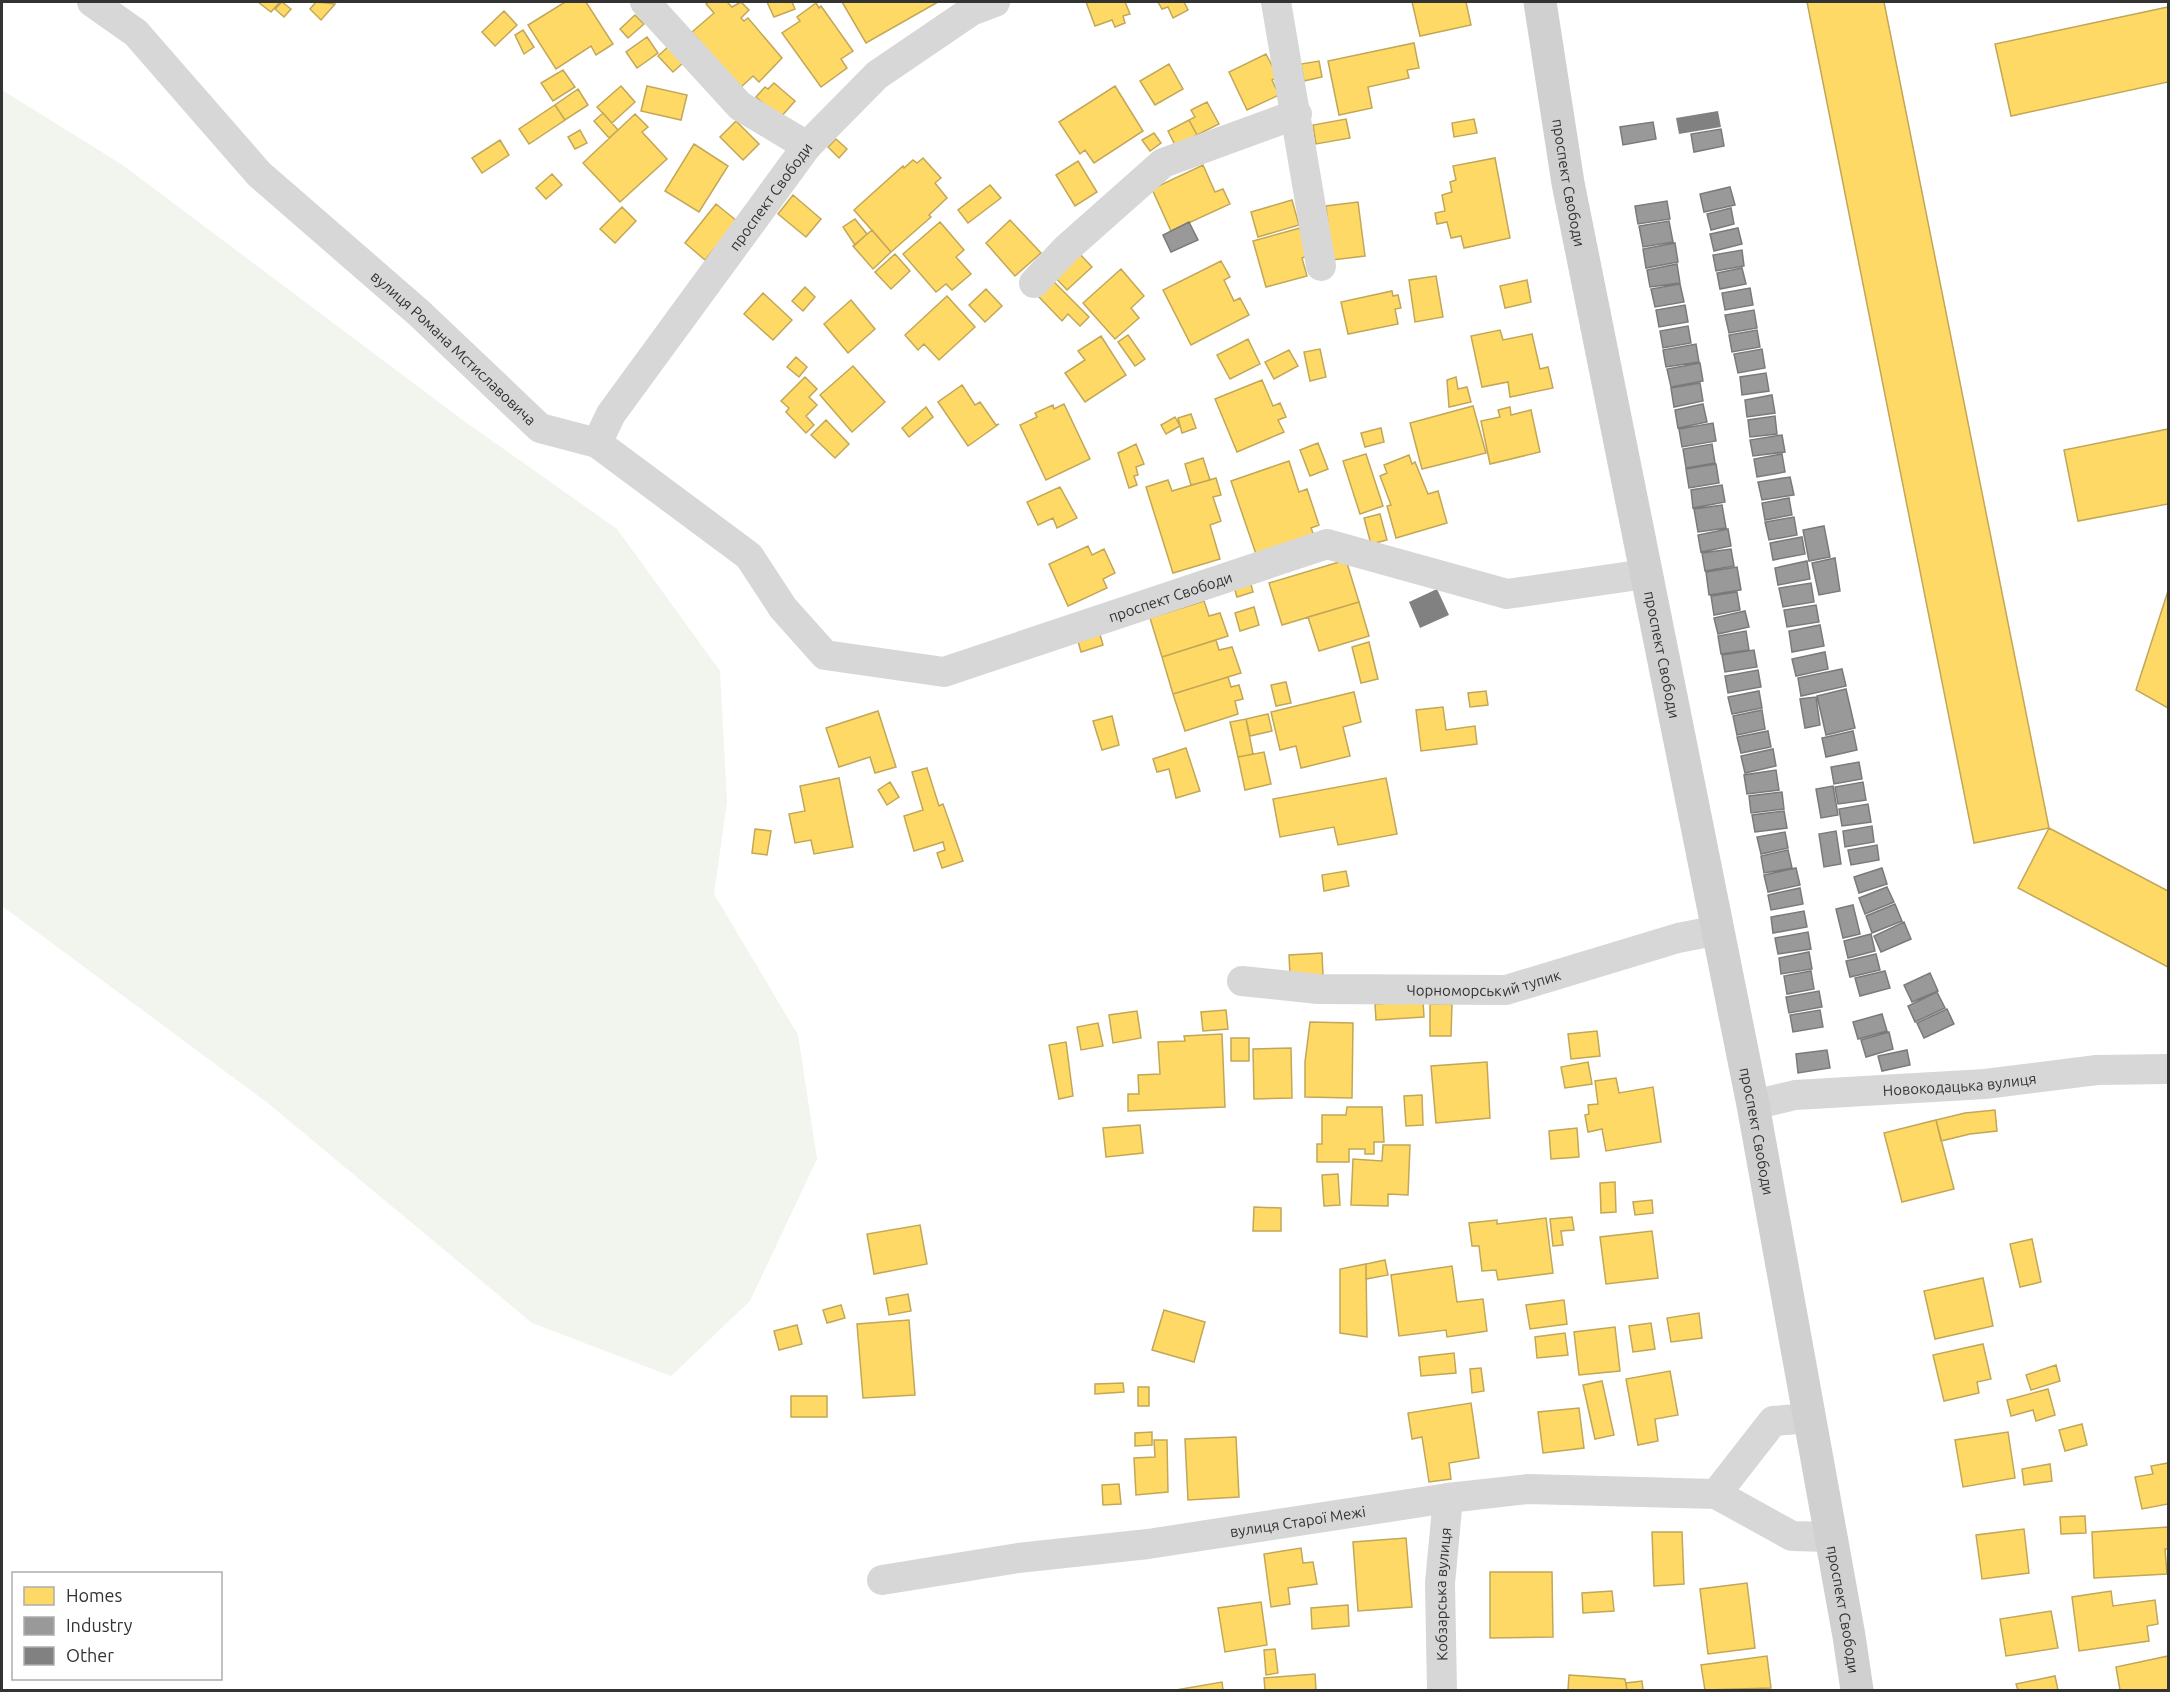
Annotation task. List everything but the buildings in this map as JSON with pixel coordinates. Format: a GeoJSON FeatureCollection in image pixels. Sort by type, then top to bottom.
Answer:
{"type":"FeatureCollection","features":[{"type":"Feature","properties":{"kind":"main road","name":"проспект Свободи"},"geometry":{"type":"LineString","coordinates":[[1540,2],[1568,183],[1753,1105],[1857,1690]]}},
{"type":"Feature","properties":{"kind":"street","name":"вулиця Романа Мстиславовича"},"geometry":{"type":"LineString","coordinates":[[92,2],[136,33],[259,174],[419,313],[540,428],[597,443],[749,556],[783,608],[825,655],[944,672]]}},
{"type":"Feature","properties":{"kind":"street"},"geometry":{"type":"LineString","coordinates":[[645,2],[740,106],[807,146]]}},
{"type":"Feature","properties":{"kind":"street","name":"проспект Свободи"},"geometry":{"type":"LineString","coordinates":[[597,443],[611,414],[807,146],[877,75],[971,11],[995,2]]}},
{"type":"Feature","properties":{"kind":"street"},"geometry":{"type":"LineString","coordinates":[[1276,2],[1297,114],[1321,266]]}},
{"type":"Feature","properties":{"kind":"street"},"geometry":{"type":"LineString","coordinates":[[1034,283],[1065,249],[1163,163],[1297,114]]}},
{"type":"Feature","properties":{"kind":"street","name":"проспект Свободи"},"geometry":{"type":"LineString","coordinates":[[944,672],[1327,544],[1507,594],[1645,574]]}},
{"type":"Feature","properties":{"kind":"street","name":"Чорноморський тупик"},"geometry":{"type":"LineString","coordinates":[[1242,981],[1318,988],[1506,990],[1678,938],[1719,930]]}},
{"type":"Feature","properties":{"kind":"street","name":"Новокодацька вулиця"},"geometry":{"type":"LineString","coordinates":[[1753,1105],[1795,1095],[1985,1084],[2097,1070],[2169,1070]]}},
{"type":"Feature","properties":{"kind":"street"},"geometry":{"type":"LineString","coordinates":[[1716,1494],[1773,1422],[1810,1418]]}},
{"type":"Feature","properties":{"kind":"street","name":"вулиця Старої Межі"},"geometry":{"type":"LineString","coordinates":[[882,1580],[969,1564],[1148,1544],[1448,1498],[1528,1489],[1716,1494],[1792,1536],[1831,1537]]}},
{"type":"Feature","properties":{"kind":"street","name":"Кобзарська вулиця"},"geometry":{"type":"LineString","coordinates":[[1442,1690],[1440,1582],[1448,1498]]}},
{"type":"Feature","properties":{"kind":"shaded area"},"geometry":{"type":"Polygon","coordinates":[[[2,90],[121,164],[464,421],[617,529],[720,671],[727,802],[714,894],[798,1035],[817,1159],[750,1301],[671,1376],[532,1323],[269,1104],[2,906],[2,90]]]}}]}
